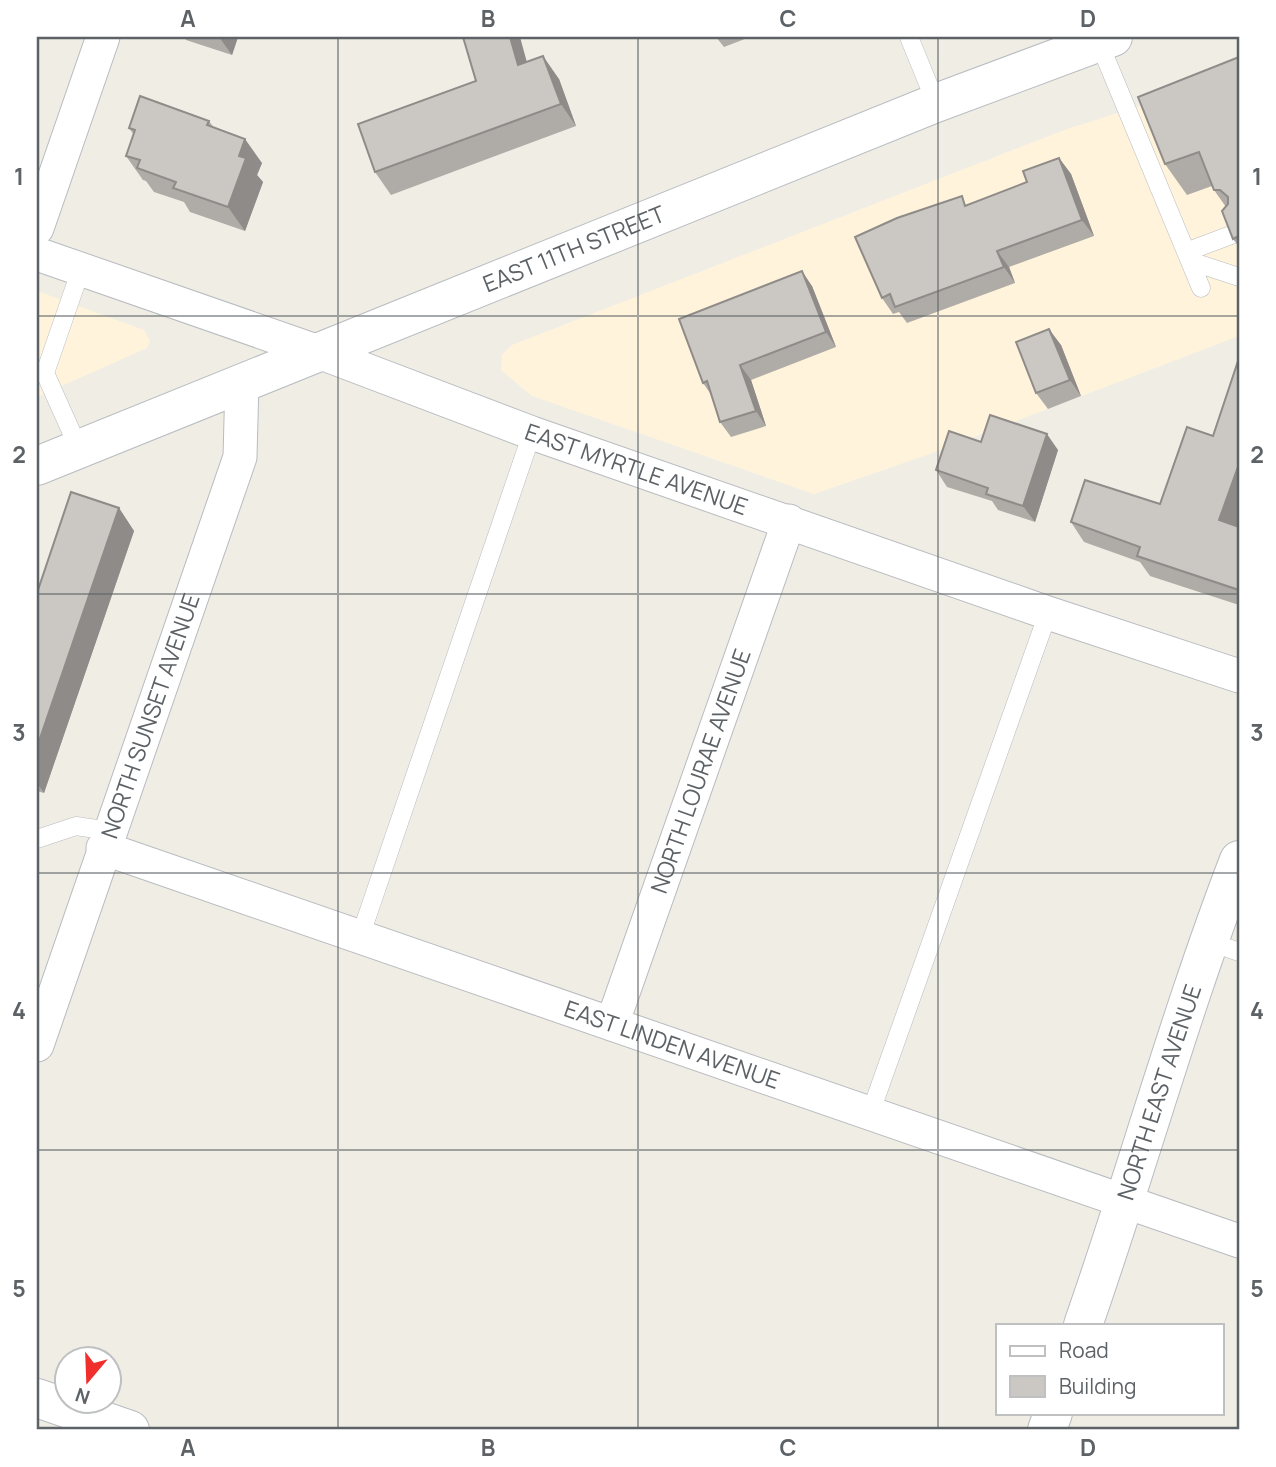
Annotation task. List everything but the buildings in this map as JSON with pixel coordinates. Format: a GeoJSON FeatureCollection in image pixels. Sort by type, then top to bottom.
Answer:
{"type":"FeatureCollection","features":[{"type":"Feature","properties":{"kind":"main road","name":"EAST 11TH STREET"},"geometry":{"type":"LineString","coordinates":[[37,466],[316,351],[1103,39]]}},
{"type":"Feature","properties":{"kind":"main road","name":"NORTH EAST AVENUE"},"geometry":{"type":"LineString","coordinates":[[1083,1324],[1126,1202],[1224,947],[1239,860]]}},
{"type":"Feature","properties":{"kind":"main road"},"geometry":{"type":"LineString","coordinates":[[37,1398],[130,1430]]}},
{"type":"Feature","properties":{"kind":"street"},"geometry":{"type":"LineString","coordinates":[[37,228],[103,37]]}},
{"type":"Feature","properties":{"kind":"street","name":"EAST MYRTLE AVENUE"},"geometry":{"type":"LineString","coordinates":[[37,254],[316,351],[532,433],[1048,613],[1239,676]]}},
{"type":"Feature","properties":{"kind":"street","name":"NORTH SUNSET AVENUE"},"geometry":{"type":"LineString","coordinates":[[37,1045],[240,457],[242,382]]}},
{"type":"Feature","properties":{"kind":"street","name":"NORTH LOURAE AVENUE"},"geometry":{"type":"LineString","coordinates":[[612,1024],[789,521]]}},
{"type":"Feature","properties":{"kind":"street","name":"EAST LINDEN AVENUE"},"geometry":{"type":"LineString","coordinates":[[107,839],[360,937],[1239,1241]]}},
{"type":"Feature","properties":{"kind":"lane"},"geometry":{"type":"LineString","coordinates":[[909,37],[936,103]]}},
{"type":"Feature","properties":{"kind":"lane"},"geometry":{"type":"LineString","coordinates":[[1103,39],[1201,288]]}},
{"type":"Feature","properties":{"kind":"lane"},"geometry":{"type":"LineString","coordinates":[[1188,257],[1239,232]]}},
{"type":"Feature","properties":{"kind":"lane"},"geometry":{"type":"LineString","coordinates":[[1188,257],[1239,277]]}},
{"type":"Feature","properties":{"kind":"lane"},"geometry":{"type":"LineString","coordinates":[[79,449],[46,373],[81,269]]}},
{"type":"Feature","properties":{"kind":"lane"},"geometry":{"type":"LineString","coordinates":[[360,937],[532,433]]}},
{"type":"Feature","properties":{"kind":"lane"},"geometry":{"type":"LineString","coordinates":[[870,1114],[1048,613]]}},
{"type":"Feature","properties":{"kind":"lane"},"geometry":{"type":"LineString","coordinates":[[37,839],[76,826],[107,839]]}},
{"type":"Feature","properties":{"kind":"shaded area"},"geometry":{"type":"Polygon","coordinates":[[[1239,75],[1239,336],[924,456],[814,494],[532,396],[501,370],[502,355],[512,345],[1067,129],[1239,75]]]}},
{"type":"Feature","properties":{"kind":"shaded area"},"geometry":{"type":"Polygon","coordinates":[[[37,291],[144,330],[150,342],[147,348],[37,397],[37,291]]]}}]}
